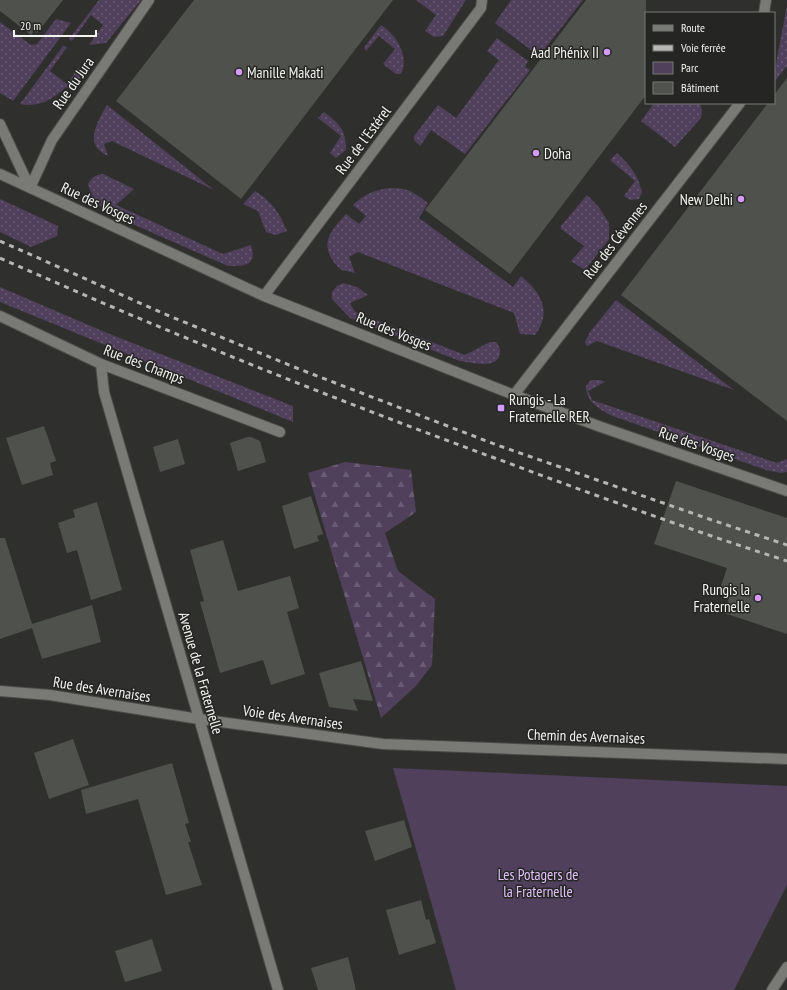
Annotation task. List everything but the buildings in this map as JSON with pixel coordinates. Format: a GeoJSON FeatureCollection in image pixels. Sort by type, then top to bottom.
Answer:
{"type":"FeatureCollection","features":[{"type":"Feature","properties":{"kind":"street","name":"Rue du Jura"},"geometry":{"type":"LineString","coordinates":[[30,188],[52,140],[149,0]]}},
{"type":"Feature","properties":{"kind":"street","name":"Rue de l'Estérel"},"geometry":{"type":"LineString","coordinates":[[264,296],[481,8],[482,0]]}},
{"type":"Feature","properties":{"kind":"street"},"geometry":{"type":"LineString","coordinates":[[764,12],[766,0]]}},
{"type":"Feature","properties":{"kind":"street","name":"Rue des Cévennes"},"geometry":{"type":"LineString","coordinates":[[514,395],[739,104]]}},
{"type":"Feature","properties":{"kind":"street"},"geometry":{"type":"LineString","coordinates":[[0,124],[30,188]]}},
{"type":"Feature","properties":{"kind":"street","name":"Rue des Vosges"},"geometry":{"type":"LineString","coordinates":[[0,174],[264,296],[514,395],[601,427],[787,491]]}},
{"type":"Feature","properties":{"kind":"street","name":"Rue des Champs"},"geometry":{"type":"LineString","coordinates":[[0,316],[101,364],[280,432]]}},
{"type":"Feature","properties":{"kind":"street","name":"Avenue de la Fraternelle"},"geometry":{"type":"LineString","coordinates":[[101,364],[104,392],[278,990]]}},
{"type":"Feature","properties":{"kind":"street","name":"Rue des Avernaises"},"geometry":{"type":"LineString","coordinates":[[0,691],[50,695],[199,719]]}},
{"type":"Feature","properties":{"kind":"street","name":"Voie des Avernaises"},"geometry":{"type":"LineString","coordinates":[[199,719],[384,744]]}},
{"type":"Feature","properties":{"kind":"street","name":"Chemin des Avernaises"},"geometry":{"type":"LineString","coordinates":[[384,744],[787,759]]}},
{"type":"Feature","properties":{"kind":"street"},"geometry":{"type":"LineString","coordinates":[[772,990],[787,967]]}},
{"type":"Feature","properties":{"kind":"green space"},"geometry":{"type":"Polygon","coordinates":[[[99,0],[141,0],[106,43],[89,45],[103,25],[91,15],[72,41],[69,39],[99,0]]]}},
{"type":"Feature","properties":{"kind":"green space"},"geometry":{"type":"Polygon","coordinates":[[[416,0],[466,0],[443,36],[434,37],[425,31],[436,15],[416,0]]]}},
{"type":"Feature","properties":{"kind":"green space"},"geometry":{"type":"Polygon","coordinates":[[[511,0],[583,0],[539,56],[495,23],[511,0]]]}},
{"type":"Feature","properties":{"kind":"green space"},"geometry":{"type":"Polygon","coordinates":[[[787,5],[787,66],[775,81],[775,70],[787,5]]]}},
{"type":"Feature","properties":{"kind":"green space"},"geometry":{"type":"Polygon","coordinates":[[[56,19],[71,23],[13,101],[0,93],[0,22],[31,45],[37,44],[56,19]]]}},
{"type":"Feature","properties":{"kind":"green space"},"geometry":{"type":"Polygon","coordinates":[[[381,25],[392,34],[403,53],[404,60],[401,74],[396,74],[383,64],[395,49],[379,36],[366,51],[364,48],[381,25]]]}},
{"type":"Feature","properties":{"kind":"green space"},"geometry":{"type":"Polygon","coordinates":[[[497,38],[528,61],[525,67],[530,70],[465,154],[431,130],[420,146],[414,140],[414,136],[438,105],[456,118],[499,60],[487,51],[497,38]]]}},
{"type":"Feature","properties":{"kind":"green space"},"geometry":{"type":"Polygon","coordinates":[[[63,46],[67,47],[50,71],[67,84],[79,67],[82,75],[71,90],[66,87],[51,99],[39,104],[20,104],[63,46]]]}},
{"type":"Feature","properties":{"kind":"green space"},"geometry":{"type":"Polygon","coordinates":[[[653,104],[700,104],[702,112],[701,118],[675,147],[641,121],[653,104]]]}},
{"type":"Feature","properties":{"kind":"green space"},"geometry":{"type":"Polygon","coordinates":[[[107,105],[214,190],[112,141],[104,144],[108,156],[100,151],[94,140],[94,133],[99,119],[107,105]]]}},
{"type":"Feature","properties":{"kind":"green space"},"geometry":{"type":"Polygon","coordinates":[[[324,112],[338,124],[345,137],[346,150],[336,158],[330,153],[341,136],[318,118],[324,112]]]}},
{"type":"Feature","properties":{"kind":"green space"},"geometry":{"type":"Polygon","coordinates":[[[617,153],[630,166],[636,175],[642,192],[639,199],[630,200],[624,196],[635,181],[610,160],[617,153]]]}},
{"type":"Feature","properties":{"kind":"green space"},"geometry":{"type":"Polygon","coordinates":[[[103,174],[134,189],[116,205],[223,254],[251,245],[253,257],[251,261],[244,265],[228,266],[119,218],[101,206],[92,197],[88,184],[94,177],[103,174]]]}},
{"type":"Feature","properties":{"kind":"green space"},"geometry":{"type":"Polygon","coordinates":[[[390,188],[410,191],[428,203],[419,218],[513,287],[521,276],[528,282],[539,296],[544,311],[540,327],[535,335],[520,334],[514,313],[358,252],[349,257],[355,273],[342,270],[336,264],[330,257],[327,244],[333,229],[346,214],[359,224],[366,216],[353,205],[370,193],[390,188]]]}},
{"type":"Feature","properties":{"kind":"green space"},"geometry":{"type":"Polygon","coordinates":[[[255,191],[266,199],[274,208],[287,231],[276,235],[266,232],[258,211],[243,204],[255,191]]]}},
{"type":"Feature","properties":{"kind":"green space"},"geometry":{"type":"Polygon","coordinates":[[[587,195],[598,206],[609,223],[609,239],[585,270],[571,261],[584,246],[561,229],[561,226],[587,195]]]}},
{"type":"Feature","properties":{"kind":"green space"},"geometry":{"type":"Polygon","coordinates":[[[0,199],[58,226],[57,236],[31,247],[0,232],[0,199]]]}},
{"type":"Feature","properties":{"kind":"green space"},"geometry":{"type":"Polygon","coordinates":[[[343,283],[357,287],[368,295],[350,303],[355,312],[465,355],[490,342],[496,342],[500,349],[499,357],[496,361],[487,364],[460,361],[350,318],[332,299],[332,292],[337,286],[343,283]]]}},
{"type":"Feature","properties":{"kind":"green space"},"geometry":{"type":"Polygon","coordinates":[[[0,287],[107,333],[293,406],[293,422],[0,302],[0,287]]]}},
{"type":"Feature","properties":{"kind":"green space"},"geometry":{"type":"Polygon","coordinates":[[[616,300],[734,390],[597,341],[587,346],[585,342],[590,332],[616,300]]]}},
{"type":"Feature","properties":{"kind":"green space"},"geometry":{"type":"Polygon","coordinates":[[[591,380],[600,380],[605,382],[588,391],[592,400],[777,463],[787,459],[787,472],[781,473],[766,470],[610,415],[597,407],[590,400],[586,386],[591,380]]]}},
{"type":"Feature","properties":{"kind":"green space"},"geometry":{"type":"Polygon","coordinates":[[[345,462],[411,470],[416,512],[385,533],[398,571],[435,599],[432,665],[416,686],[381,718],[308,473],[345,462]]]}},
{"type":"Feature","properties":{"kind":"green space","name":"Les Potagers de la Fraternelle"},"geometry":{"type":"Polygon","coordinates":[[[393,768],[787,786],[787,885],[734,990],[456,990],[393,768]]]}},
{"type":"Feature","properties":{"kind":"railway"},"geometry":{"type":"LineString","coordinates":[[0,241],[167,315],[299,369],[497,445],[787,545]]}},
{"type":"Feature","properties":{"kind":"railway"},"geometry":{"type":"LineString","coordinates":[[0,258],[190,340],[382,416],[614,502],[787,561]]}},
{"type":"Feature","properties":{"kind":"place","name":"Aad Phénix II"},"geometry":{"type":"Point","coordinates":[607,52]}},
{"type":"Feature","properties":{"kind":"place","name":"Manille Makati"},"geometry":{"type":"Point","coordinates":[239,72]}},
{"type":"Feature","properties":{"kind":"place","name":"Doha"},"geometry":{"type":"Point","coordinates":[536,153]}},
{"type":"Feature","properties":{"kind":"place","name":"New Delhi"},"geometry":{"type":"Point","coordinates":[741,199]}},
{"type":"Feature","properties":{"kind":"place","name":"Rungis - La Fraternelle RER"},"geometry":{"type":"Point","coordinates":[501,408]}},
{"type":"Feature","properties":{"kind":"place","name":"Rungis la Fraternelle"},"geometry":{"type":"Point","coordinates":[758,598]}}]}
